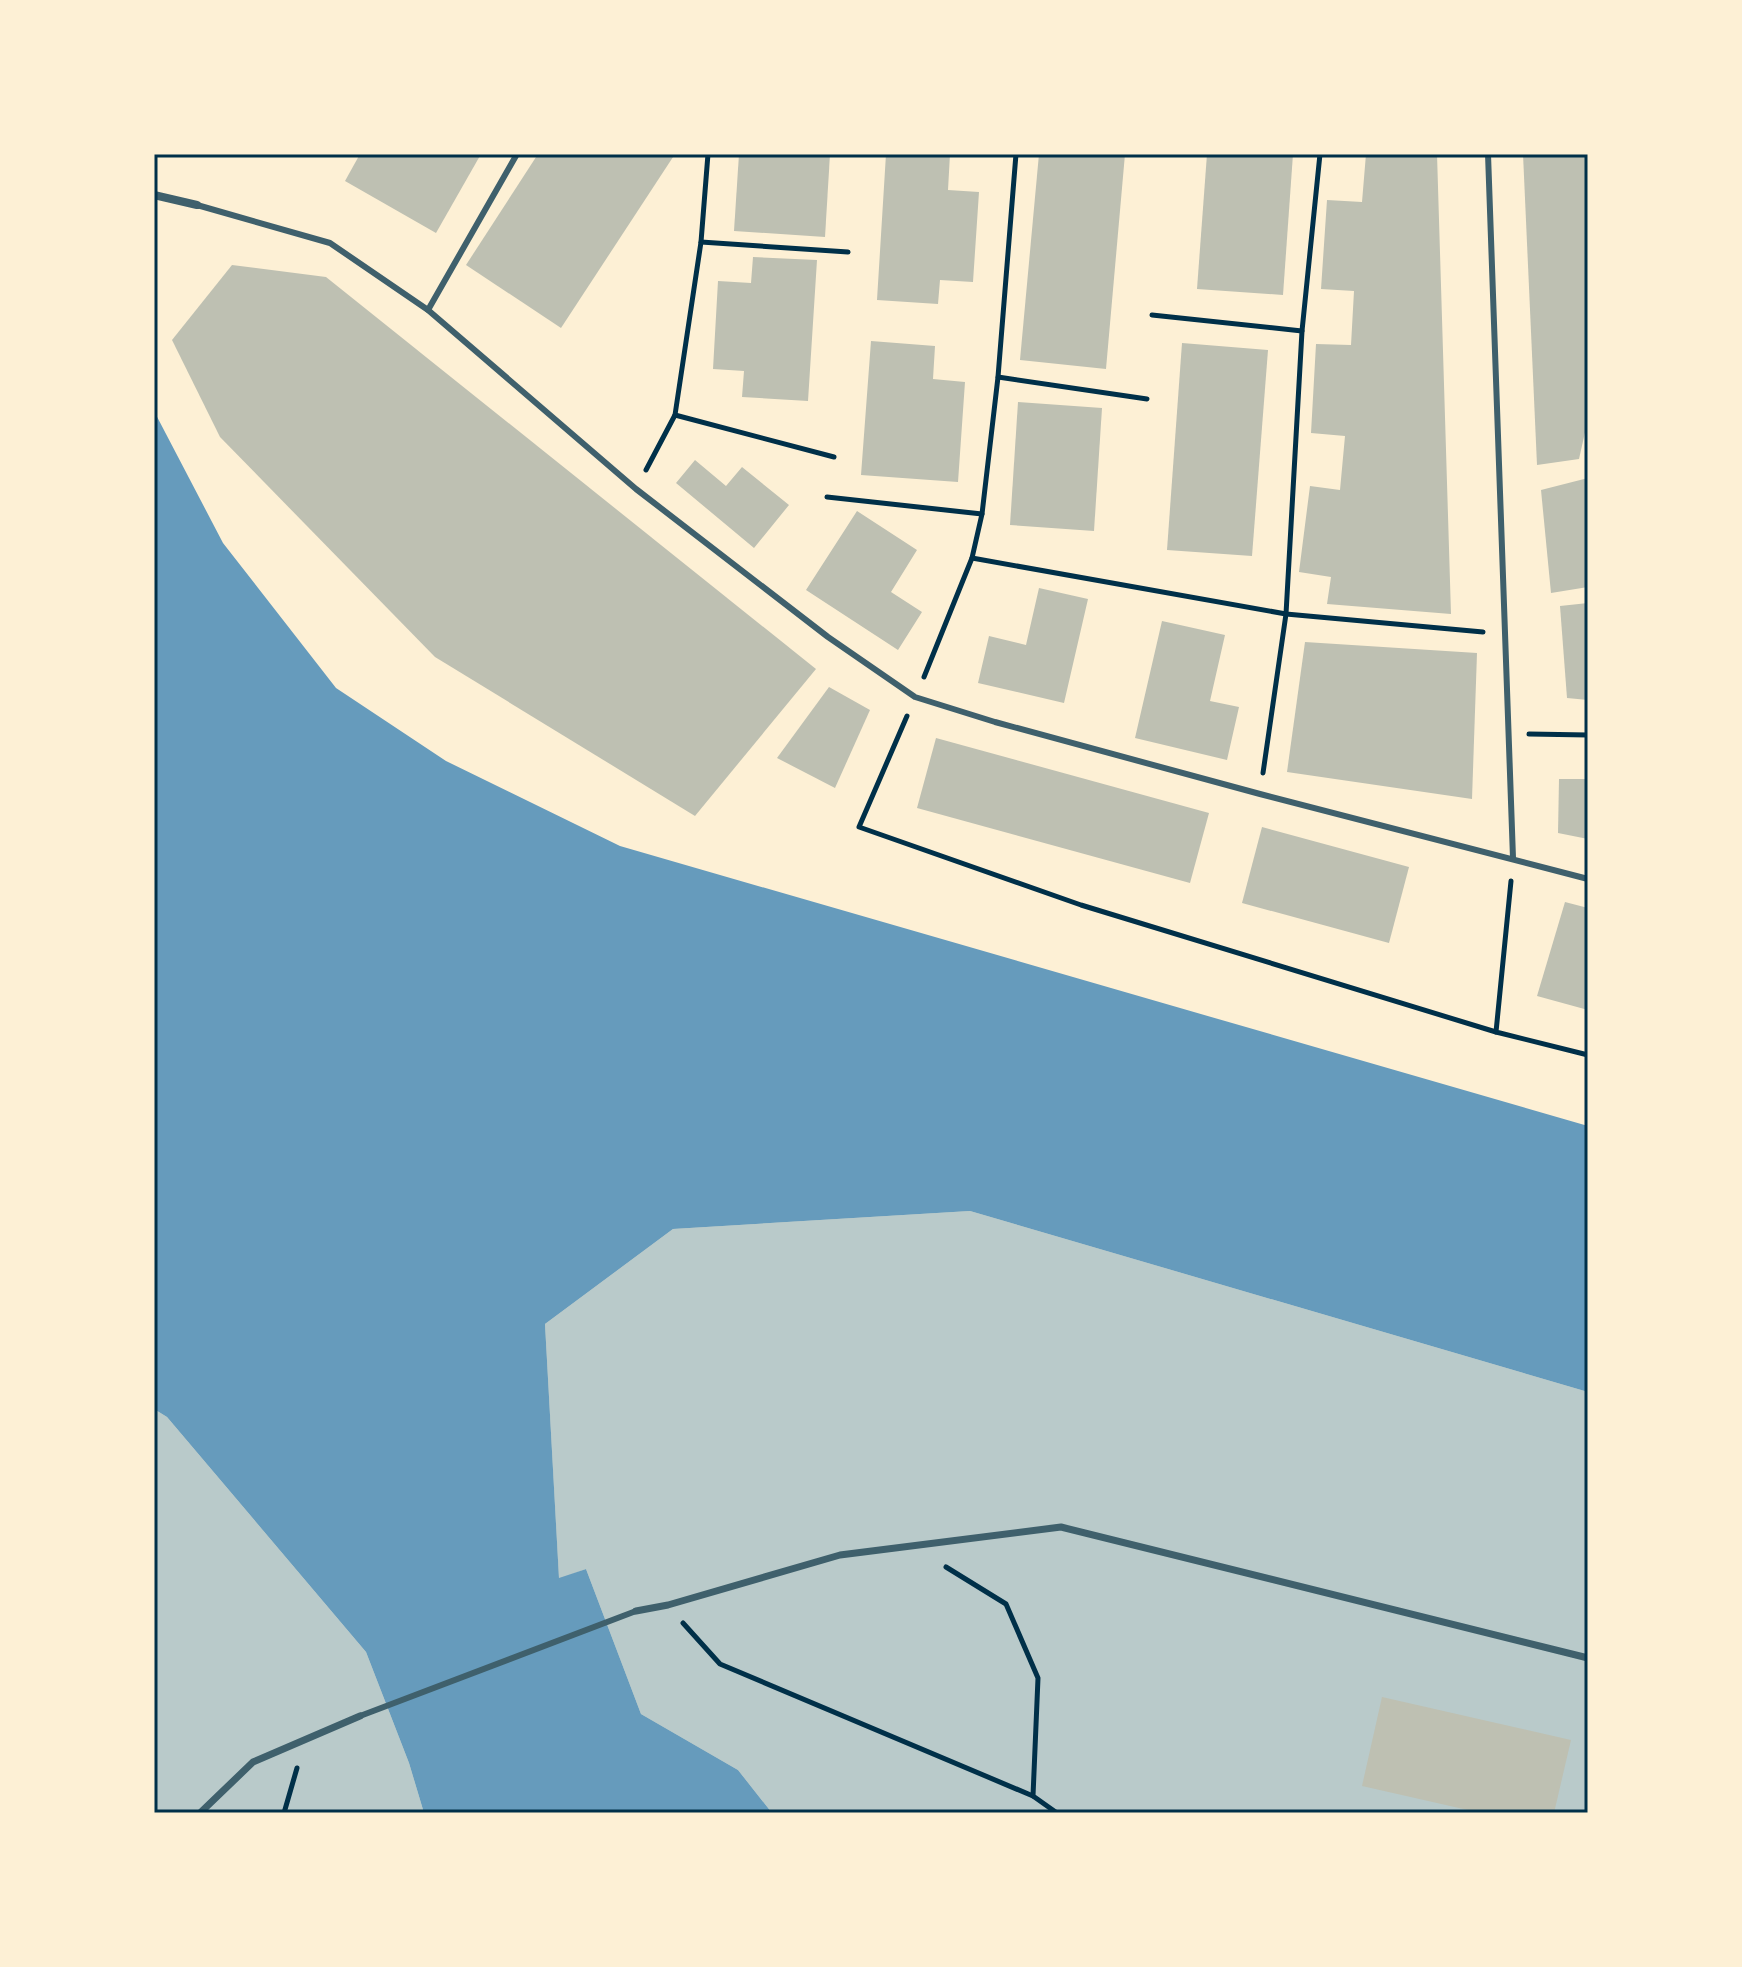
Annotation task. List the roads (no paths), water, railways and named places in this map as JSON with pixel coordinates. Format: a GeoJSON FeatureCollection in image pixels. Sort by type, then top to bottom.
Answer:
{"type":"FeatureCollection","features":[{"type":"Feature","properties":{"kind":"street"},"geometry":{"type":"LineString","coordinates":[[154,195],[197,205]]}},
{"type":"Feature","properties":{"kind":"street"},"geometry":{"type":"LineString","coordinates":[[636,1611],[668,1605],[840,1555],[1061,1527],[1588,1658]]}},
{"type":"Feature","properties":{"kind":"street"},"geometry":{"type":"LineString","coordinates":[[200,1813],[253,1762],[360,1716]]}},
{"type":"Feature","properties":{"kind":"lane"},"geometry":{"type":"LineString","coordinates":[[428,310],[517,154]]}},
{"type":"Feature","properties":{"kind":"lane"},"geometry":{"type":"LineString","coordinates":[[1488,154],[1513,858]]}},
{"type":"Feature","properties":{"kind":"lane"},"geometry":{"type":"LineString","coordinates":[[197,205],[330,243],[428,310],[636,489],[828,637],[915,697],[995,722],[1260,794],[1588,879]]}},
{"type":"Feature","properties":{"kind":"lane"},"geometry":{"type":"LineString","coordinates":[[360,1716],[636,1611]]}},
{"type":"Feature","properties":{"kind":"water"},"geometry":{"type":"Polygon","coordinates":[[[154,411],[223,543],[336,688],[446,761],[620,846],[1588,1126],[1588,1392],[970,1211],[673,1229],[545,1324],[559,1578],[586,1569],[641,1714],[738,1770],[772,1813],[424,1813],[409,1763],[366,1652],[167,1417],[154,1409],[154,411]]]}}]}
